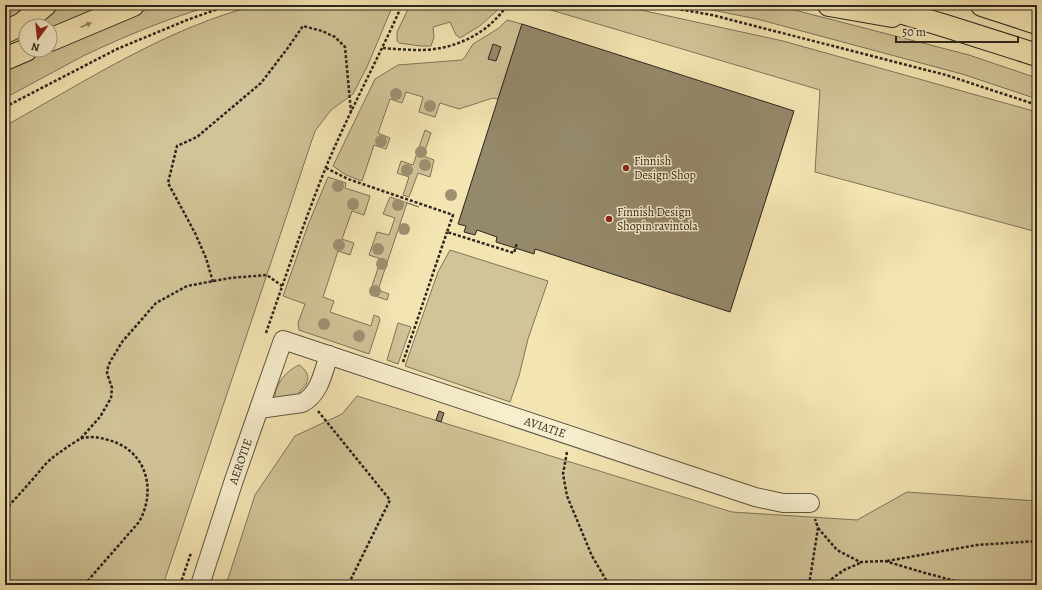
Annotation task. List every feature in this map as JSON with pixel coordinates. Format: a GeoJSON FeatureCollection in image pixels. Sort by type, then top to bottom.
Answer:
{"type":"FeatureCollection","features":[{"type":"Feature","properties":{"kind":"highway"},"geometry":{"type":"LineString","coordinates":[[5,32],[22,24],[45,5]]}},
{"type":"Feature","properties":{"kind":"highway"},"geometry":{"type":"LineString","coordinates":[[58,37],[133,5]]}},
{"type":"Feature","properties":{"kind":"highway"},"geometry":{"type":"LineString","coordinates":[[829,5],[952,28]]}},
{"type":"Feature","properties":{"kind":"highway"},"geometry":{"type":"LineString","coordinates":[[877,5],[1037,55]]}},
{"type":"Feature","properties":{"kind":"highway"},"geometry":{"type":"LineString","coordinates":[[982,5],[1037,23]]}},
{"type":"Feature","properties":{"kind":"highway"},"geometry":{"type":"LineString","coordinates":[[5,59],[18,53]]}},
{"type":"Feature","properties":{"kind":"street","name":"AVIATIE"},"geometry":{"type":"LineString","coordinates":[[283,340],[755,498],[784,503],[810,503]]}},
{"type":"Feature","properties":{"kind":"street","name":"AEROTIE"},"geometry":{"type":"LineString","coordinates":[[200,585],[283,340]]}},
{"type":"Feature","properties":{"kind":"street"},"geometry":{"type":"LineString","coordinates":[[259,409],[302,403],[308,400],[318,385],[329,355]]}},
{"type":"Feature","properties":{"kind":"path"},"geometry":{"type":"LineString","coordinates":[[5,107],[117,49],[187,20],[229,5]]}},
{"type":"Feature","properties":{"kind":"path"},"geometry":{"type":"LineString","coordinates":[[265,336],[326,168],[402,5]]}},
{"type":"Feature","properties":{"kind":"path"},"geometry":{"type":"LineString","coordinates":[[383,48],[421,50],[446,47],[462,42],[479,33],[493,22],[507,5]]}},
{"type":"Feature","properties":{"kind":"path"},"geometry":{"type":"LineString","coordinates":[[656,5],[712,15],[930,71],[1037,105]]}},
{"type":"Feature","properties":{"kind":"path"},"geometry":{"type":"LineString","coordinates":[[213,282],[204,252],[168,183],[177,146],[197,137],[261,83],[303,26],[322,31],[335,37],[345,47],[351,113]]}},
{"type":"Feature","properties":{"kind":"path"},"geometry":{"type":"LineString","coordinates":[[326,168],[348,179],[453,215],[401,367]]}},
{"type":"Feature","properties":{"kind":"path"},"geometry":{"type":"LineString","coordinates":[[447,232],[514,253],[517,243]]}},
{"type":"Feature","properties":{"kind":"path"},"geometry":{"type":"LineString","coordinates":[[5,510],[51,458],[81,439],[100,417],[111,398],[112,388],[107,373],[108,367],[122,342],[156,303],[187,286],[230,278],[268,275],[282,286]]}},
{"type":"Feature","properties":{"kind":"path"},"geometry":{"type":"LineString","coordinates":[[316,409],[390,500],[348,585]]}},
{"type":"Feature","properties":{"kind":"path"},"geometry":{"type":"LineString","coordinates":[[569,436],[563,474],[567,496],[592,556],[609,585]]}},
{"type":"Feature","properties":{"kind":"path"},"geometry":{"type":"LineString","coordinates":[[81,439],[98,438],[111,440],[125,447],[137,458],[147,477],[148,486],[147,505],[139,522],[84,585]]}},
{"type":"Feature","properties":{"kind":"path"},"geometry":{"type":"LineString","coordinates":[[810,503],[818,528],[837,550],[860,562]]}},
{"type":"Feature","properties":{"kind":"path"},"geometry":{"type":"LineString","coordinates":[[809,585],[818,528]]}},
{"type":"Feature","properties":{"kind":"path"},"geometry":{"type":"LineString","coordinates":[[822,585],[844,570],[860,562],[885,561],[977,545],[1037,541]]}},
{"type":"Feature","properties":{"kind":"path"},"geometry":{"type":"LineString","coordinates":[[180,585],[192,549]]}},
{"type":"Feature","properties":{"kind":"path"},"geometry":{"type":"LineString","coordinates":[[885,561],[971,585]]}},
{"type":"Feature","properties":{"kind":"shaded area"},"geometry":{"type":"Polygon","coordinates":[[[5,5],[30,5],[5,21],[5,5]]]}},
{"type":"Feature","properties":{"kind":"shaded area"},"geometry":{"type":"Polygon","coordinates":[[[60,5],[115,5],[58,28],[58,18],[45,18],[60,5]]]}},
{"type":"Feature","properties":{"kind":"shaded area"},"geometry":{"type":"Polygon","coordinates":[[[157,5],[214,5],[147,28],[115,41],[83,56],[5,98],[5,68],[29,58],[58,58],[58,46],[157,5]]]}},
{"type":"Feature","properties":{"kind":"shaded area"},"geometry":{"type":"Polygon","coordinates":[[[258,5],[393,5],[367,67],[353,94],[331,110],[315,131],[163,585],[5,585],[5,126],[128,57],[160,41],[225,14],[258,5]]]}},
{"type":"Feature","properties":{"kind":"shaded area"},"geometry":{"type":"Polygon","coordinates":[[[410,5],[503,5],[481,25],[460,38],[456,35],[450,22],[433,27],[434,37],[431,46],[420,46],[399,43],[397,41],[397,32],[410,5]]]}},
{"type":"Feature","properties":{"kind":"shaded area"},"geometry":{"type":"Polygon","coordinates":[[[534,5],[618,5],[783,41],[1037,112],[1037,232],[815,172],[820,90],[534,5]]]}},
{"type":"Feature","properties":{"kind":"shaded area"},"geometry":{"type":"Polygon","coordinates":[[[687,5],[775,5],[969,55],[1037,78],[1037,99],[962,74],[757,19],[687,5]]]}},
{"type":"Feature","properties":{"kind":"shaded area"},"geometry":{"type":"Polygon","coordinates":[[[507,20],[522,24],[498,99],[493,98],[459,109],[440,103],[435,117],[419,112],[423,97],[406,92],[402,103],[390,99],[378,133],[390,138],[386,149],[374,145],[362,181],[346,175],[333,166],[375,79],[398,65],[462,60],[473,44],[499,28],[507,20]]]}},
{"type":"Feature","properties":{"kind":"shaded area"},"geometry":{"type":"Polygon","coordinates":[[[425,130],[431,133],[423,156],[434,160],[430,177],[418,173],[409,197],[403,195],[409,177],[397,173],[401,161],[413,165],[425,130]]]}},
{"type":"Feature","properties":{"kind":"shaded area"},"geometry":{"type":"Polygon","coordinates":[[[328,177],[346,183],[345,188],[370,196],[364,215],[352,211],[342,239],[354,243],[350,255],[338,251],[323,297],[334,301],[330,312],[371,326],[374,315],[379,317],[380,320],[369,354],[299,330],[298,323],[305,304],[283,296],[308,225],[328,177]]]}},
{"type":"Feature","properties":{"kind":"shaded area"},"geometry":{"type":"Polygon","coordinates":[[[390,197],[419,207],[407,203],[378,290],[389,294],[387,300],[372,295],[370,292],[381,259],[369,255],[377,232],[389,235],[395,218],[383,214],[390,197]]]}},
{"type":"Feature","properties":{"kind":"shaded area"},"geometry":{"type":"Polygon","coordinates":[[[450,250],[548,281],[528,339],[519,376],[510,402],[405,366],[438,272],[450,250]]]}},
{"type":"Feature","properties":{"kind":"shaded area"},"geometry":{"type":"Polygon","coordinates":[[[398,323],[411,327],[398,364],[387,360],[398,323]]]}},
{"type":"Feature","properties":{"kind":"shaded area"},"geometry":{"type":"Polygon","coordinates":[[[299,365],[305,370],[308,376],[305,386],[295,396],[288,398],[275,398],[275,393],[282,378],[299,365]]]}},
{"type":"Feature","properties":{"kind":"shaded area"},"geometry":{"type":"Polygon","coordinates":[[[357,396],[732,512],[857,520],[907,492],[1037,501],[1037,585],[226,585],[255,495],[295,436],[342,414],[357,396]]]}},
{"type":"Feature","properties":{"kind":"building"},"geometry":{"type":"Polygon","coordinates":[[[522,24],[794,111],[730,312],[535,249],[534,254],[496,242],[497,237],[477,230],[475,235],[464,232],[466,226],[458,224],[522,24]]]}},
{"type":"Feature","properties":{"kind":"building"},"geometry":{"type":"Polygon","coordinates":[[[493,44],[501,47],[496,61],[488,59],[493,44]]]}},
{"type":"Feature","properties":{"kind":"building"},"geometry":{"type":"Polygon","coordinates":[[[439,411],[444,413],[441,422],[436,420],[439,411]]]}},
{"type":"Feature","properties":{"kind":"place","name":"Finnish Design Shop"},"geometry":{"type":"Point","coordinates":[626,168]}},
{"type":"Feature","properties":{"kind":"place","name":"Finnish Design Shopin ravintola"},"geometry":{"type":"Point","coordinates":[609,219]}}]}
